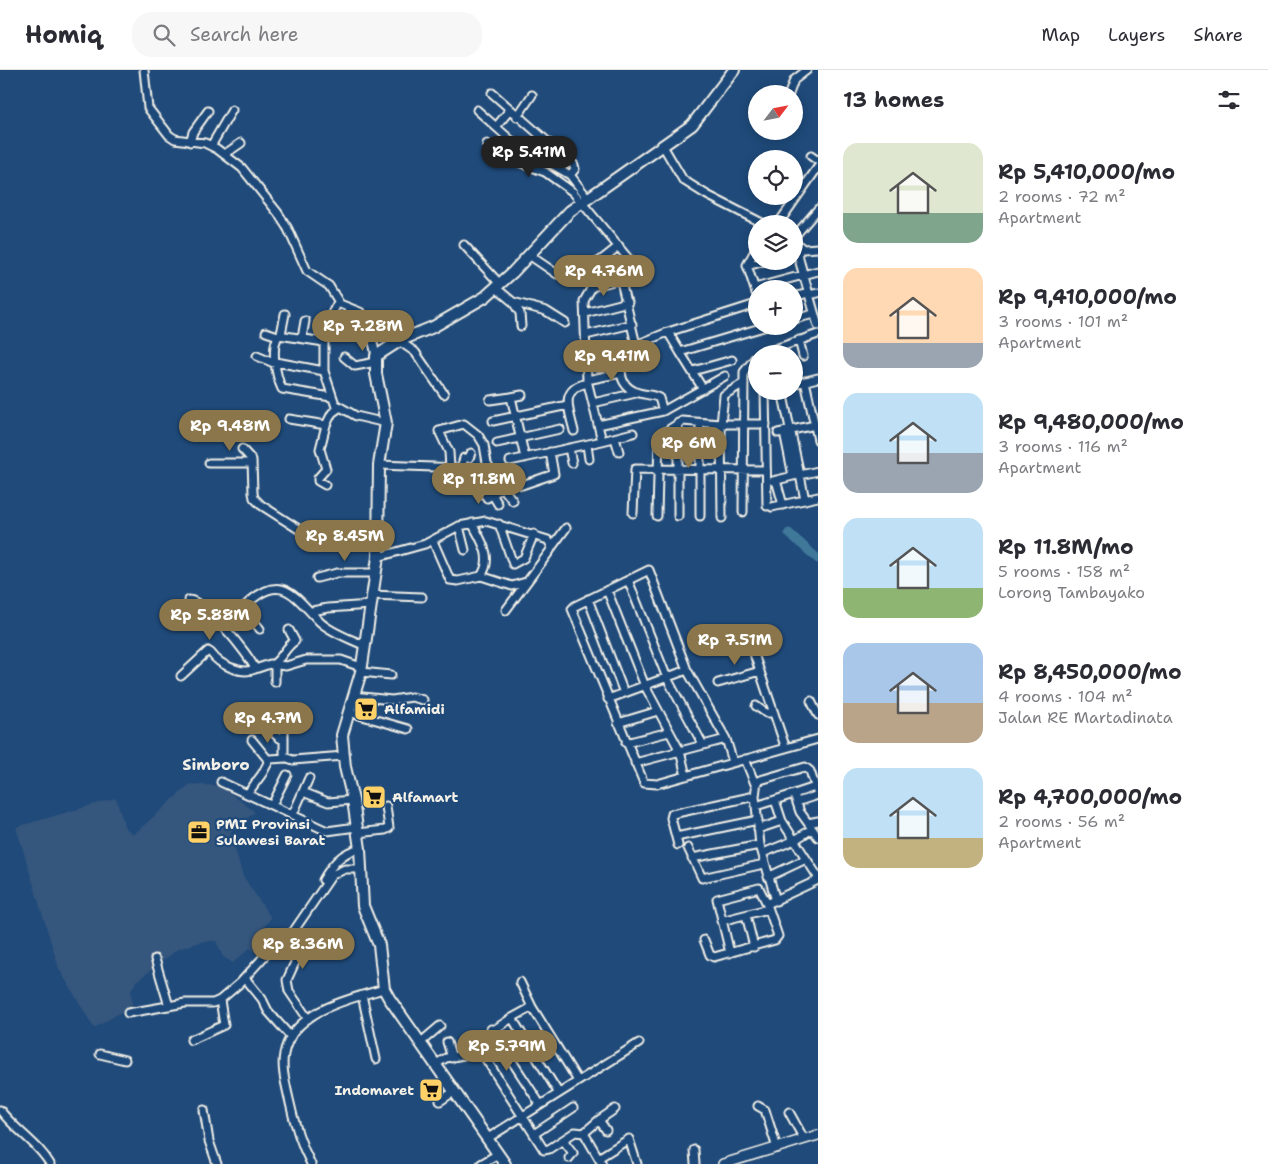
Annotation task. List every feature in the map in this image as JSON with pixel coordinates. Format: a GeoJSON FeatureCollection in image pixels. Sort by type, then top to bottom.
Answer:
{"type":"FeatureCollection","features":[{"type":"Feature","properties":{"kind":"highway"},"geometry":{"type":"LineString","coordinates":[[505,1164],[456,1091],[397,1012],[384,989],[379,945],[363,906],[360,849],[342,735],[361,669],[378,557],[379,465],[386,424],[376,359],[404,339],[473,306],[498,286],[529,255],[561,218],[584,199],[681,135],[700,117],[734,70]]}},
{"type":"Feature","properties":{"kind":"main road"},"geometry":{"type":"LineString","coordinates":[[723,1164],[818,1135]]}},
{"type":"Feature","properties":{"kind":"street"},"geometry":{"type":"LineString","coordinates":[[144,70],[148,108],[172,137],[211,146],[225,154],[242,168],[278,213],[288,229],[303,266],[332,291],[338,302],[360,312],[368,320],[376,359],[355,366],[344,356]]}},
{"type":"Feature","properties":{"kind":"street"},"geometry":{"type":"LineString","coordinates":[[793,85],[794,80],[806,70]]}},
{"type":"Feature","properties":{"kind":"street"},"geometry":{"type":"LineString","coordinates":[[492,94],[509,111],[574,165],[575,169],[570,175]]}},
{"type":"Feature","properties":{"kind":"street"},"geometry":{"type":"LineString","coordinates":[[517,117],[532,95]]}},
{"type":"Feature","properties":{"kind":"street"},"geometry":{"type":"LineString","coordinates":[[211,146],[232,110]]}},
{"type":"Feature","properties":{"kind":"street"},"geometry":{"type":"LineString","coordinates":[[477,110],[537,163],[542,171]]}},
{"type":"Feature","properties":{"kind":"street"},"geometry":{"type":"LineString","coordinates":[[190,142],[193,132],[208,111]]}},
{"type":"Feature","properties":{"kind":"street"},"geometry":{"type":"LineString","coordinates":[[496,127],[509,111]]}},
{"type":"Feature","properties":{"kind":"street"},"geometry":{"type":"LineString","coordinates":[[508,136],[513,151],[513,160]]}},
{"type":"Feature","properties":{"kind":"street"},"geometry":{"type":"LineString","coordinates":[[225,154],[240,142]]}},
{"type":"Feature","properties":{"kind":"street"},"geometry":{"type":"LineString","coordinates":[[487,144],[513,160],[542,171],[584,199]]}},
{"type":"Feature","properties":{"kind":"street"},"geometry":{"type":"LineString","coordinates":[[663,146],[683,180],[706,195],[748,216]]}},
{"type":"Feature","properties":{"kind":"street"},"geometry":{"type":"LineString","coordinates":[[811,156],[818,161]]}},
{"type":"Feature","properties":{"kind":"street"},"geometry":{"type":"LineString","coordinates":[[546,160],[570,175],[584,199],[632,263],[620,277],[591,289],[584,301],[587,382],[602,441]]}},
{"type":"Feature","properties":{"kind":"street"},"geometry":{"type":"LineString","coordinates":[[784,215],[818,167]]}},
{"type":"Feature","properties":{"kind":"street"},"geometry":{"type":"LineString","coordinates":[[803,226],[818,209]]}},
{"type":"Feature","properties":{"kind":"street"},"geometry":{"type":"LineString","coordinates":[[464,245],[513,302],[520,314],[521,326]]}},
{"type":"Feature","properties":{"kind":"street"},"geometry":{"type":"LineString","coordinates":[[588,267],[600,261],[619,246]]}},
{"type":"Feature","properties":{"kind":"street"},"geometry":{"type":"LineString","coordinates":[[803,248],[817,248]]}},
{"type":"Feature","properties":{"kind":"street"},"geometry":{"type":"LineString","coordinates":[[529,255],[557,274]]}},
{"type":"Feature","properties":{"kind":"street"},"geometry":{"type":"LineString","coordinates":[[747,266],[752,280]]}},
{"type":"Feature","properties":{"kind":"street"},"geometry":{"type":"LineString","coordinates":[[802,270],[815,308],[818,326]]}},
{"type":"Feature","properties":{"kind":"street"},"geometry":{"type":"LineString","coordinates":[[785,280],[818,271]]}},
{"type":"Feature","properties":{"kind":"street"},"geometry":{"type":"LineString","coordinates":[[620,277],[628,302],[636,344]]}},
{"type":"Feature","properties":{"kind":"street"},"geometry":{"type":"LineString","coordinates":[[803,295],[818,293]]}},
{"type":"Feature","properties":{"kind":"street"},"geometry":{"type":"LineString","coordinates":[[329,319],[338,302]]}},
{"type":"Feature","properties":{"kind":"street"},"geometry":{"type":"LineString","coordinates":[[513,302],[546,311],[565,323]]}},
{"type":"Feature","properties":{"kind":"street"},"geometry":{"type":"LineString","coordinates":[[585,313],[628,302]]}},
{"type":"Feature","properties":{"kind":"street"},"geometry":{"type":"LineString","coordinates":[[636,392],[625,382],[621,374],[624,356],[628,350],[636,344],[668,332],[748,307]]}},
{"type":"Feature","properties":{"kind":"street"},"geometry":{"type":"LineString","coordinates":[[803,315],[815,308]]}},
{"type":"Feature","properties":{"kind":"street"},"geometry":{"type":"LineString","coordinates":[[285,314],[279,335],[276,363],[282,389],[331,397]]}},
{"type":"Feature","properties":{"kind":"street"},"geometry":{"type":"LineString","coordinates":[[302,338],[306,321]]}},
{"type":"Feature","properties":{"kind":"street"},"geometry":{"type":"LineString","coordinates":[[586,335],[632,324]]}},
{"type":"Feature","properties":{"kind":"street"},"geometry":{"type":"LineString","coordinates":[[266,332],[302,338],[324,339],[324,371],[331,397],[335,404],[356,416],[386,424]]}},
{"type":"Feature","properties":{"kind":"street"},"geometry":{"type":"LineString","coordinates":[[668,332],[703,389]]}},
{"type":"Feature","properties":{"kind":"street"},"geometry":{"type":"LineString","coordinates":[[680,352],[748,332]]}},
{"type":"Feature","properties":{"kind":"street"},"geometry":{"type":"LineString","coordinates":[[789,345],[818,334]]}},
{"type":"Feature","properties":{"kind":"street"},"geometry":{"type":"LineString","coordinates":[[404,339],[444,394]]}},
{"type":"Feature","properties":{"kind":"street"},"geometry":{"type":"LineString","coordinates":[[799,340],[800,345]]}},
{"type":"Feature","properties":{"kind":"street"},"geometry":{"type":"LineString","coordinates":[[586,358],[628,350]]}},
{"type":"Feature","properties":{"kind":"street"},"geometry":{"type":"LineString","coordinates":[[257,356],[276,363],[324,371]]}},
{"type":"Feature","properties":{"kind":"street"},"geometry":{"type":"LineString","coordinates":[[693,371],[732,360]]}},
{"type":"Feature","properties":{"kind":"street"},"geometry":{"type":"LineString","coordinates":[[743,512],[744,372],[748,368]]}},
{"type":"Feature","properties":{"kind":"street"},"geometry":{"type":"LineString","coordinates":[[574,431],[568,405],[568,395],[572,389],[587,382],[621,374]]}},
{"type":"Feature","properties":{"kind":"street"},"geometry":{"type":"LineString","coordinates":[[598,425],[663,411],[725,376]]}},
{"type":"Feature","properties":{"kind":"street"},"geometry":{"type":"LineString","coordinates":[[818,378],[805,381],[818,440]]}},
{"type":"Feature","properties":{"kind":"street"},"geometry":{"type":"LineString","coordinates":[[722,518],[721,469],[724,395],[744,383]]}},
{"type":"Feature","properties":{"kind":"street"},"geometry":{"type":"LineString","coordinates":[[593,403],[636,392],[658,397],[663,411]]}},
{"type":"Feature","properties":{"kind":"street"},"geometry":{"type":"LineString","coordinates":[[490,400],[522,395]]}},
{"type":"Feature","properties":{"kind":"street"},"geometry":{"type":"LineString","coordinates":[[511,397],[522,437],[525,458]]}},
{"type":"Feature","properties":{"kind":"street"},"geometry":{"type":"LineString","coordinates":[[765,400],[766,470],[769,506],[818,498]]}},
{"type":"Feature","properties":{"kind":"street"},"geometry":{"type":"LineString","coordinates":[[782,400],[784,432],[805,500]]}},
{"type":"Feature","properties":{"kind":"street"},"geometry":{"type":"LineString","coordinates":[[493,421],[568,405]]}},
{"type":"Feature","properties":{"kind":"street"},"geometry":{"type":"LineString","coordinates":[[325,485],[318,481],[318,478],[326,469],[320,449],[326,425],[332,413],[340,408]]}},
{"type":"Feature","properties":{"kind":"street"},"geometry":{"type":"LineString","coordinates":[[289,418],[326,425]]}},
{"type":"Feature","properties":{"kind":"street"},"geometry":{"type":"LineString","coordinates":[[657,516],[658,436],[678,423],[766,424]]}},
{"type":"Feature","properties":{"kind":"street"},"geometry":{"type":"LineString","coordinates":[[678,423],[678,516]]}},
{"type":"Feature","properties":{"kind":"street"},"geometry":{"type":"LineString","coordinates":[[700,423],[700,516]]}},
{"type":"Feature","properties":{"kind":"street"},"geometry":{"type":"LineString","coordinates":[[450,468],[449,452],[439,431],[464,424],[478,435],[484,444],[487,463],[502,488],[513,501]]}},
{"type":"Feature","properties":{"kind":"street"},"geometry":{"type":"LineString","coordinates":[[784,432],[815,425]]}},
{"type":"Feature","properties":{"kind":"street"},"geometry":{"type":"LineString","coordinates":[[497,443],[560,429]]}},
{"type":"Feature","properties":{"kind":"street"},"geometry":{"type":"LineString","coordinates":[[510,461],[633,433]]}},
{"type":"Feature","properties":{"kind":"street"},"geometry":{"type":"LineString","coordinates":[[615,438],[619,452]]}},
{"type":"Feature","properties":{"kind":"street"},"geometry":{"type":"LineString","coordinates":[[587,445],[589,459]]}},
{"type":"Feature","properties":{"kind":"street"},"geometry":{"type":"LineString","coordinates":[[570,448],[572,463]]}},
{"type":"Feature","properties":{"kind":"street"},"geometry":{"type":"LineString","coordinates":[[242,449],[250,456],[252,463],[254,498],[276,516],[309,532],[332,533],[378,542]]}},
{"type":"Feature","properties":{"kind":"street"},"geometry":{"type":"LineString","coordinates":[[522,485],[554,474],[550,452]]}},
{"type":"Feature","properties":{"kind":"street"},"geometry":{"type":"LineString","coordinates":[[463,467],[464,458],[470,458],[471,453]]}},
{"type":"Feature","properties":{"kind":"street"},"geometry":{"type":"LineString","coordinates":[[208,463],[252,463]]}},
{"type":"Feature","properties":{"kind":"street"},"geometry":{"type":"LineString","coordinates":[[379,465],[463,467],[469,469],[487,498],[502,488]]}},
{"type":"Feature","properties":{"kind":"street"},"geometry":{"type":"LineString","coordinates":[[633,513],[635,469],[766,470]]}},
{"type":"Feature","properties":{"kind":"street"},"geometry":{"type":"LineString","coordinates":[[783,505],[775,481],[818,471]]}},
{"type":"Feature","properties":{"kind":"street"},"geometry":{"type":"LineString","coordinates":[[492,494],[498,504]]}},
{"type":"Feature","properties":{"kind":"street"},"geometry":{"type":"LineString","coordinates":[[378,557],[433,541],[459,526],[486,521],[534,534],[548,540],[552,547]]}},
{"type":"Feature","properties":{"kind":"street"},"geometry":{"type":"LineString","coordinates":[[472,523],[488,558],[486,570],[481,576]]}},
{"type":"Feature","properties":{"kind":"street"},"geometry":{"type":"LineString","coordinates":[[499,524],[512,564],[524,558],[534,534]]}},
{"type":"Feature","properties":{"kind":"street"},"geometry":{"type":"LineString","coordinates":[[459,526],[465,550]]}},
{"type":"Feature","properties":{"kind":"street"},"geometry":{"type":"LineString","coordinates":[[506,610],[566,528]]}},
{"type":"Feature","properties":{"kind":"street"},"geometry":{"type":"LineString","coordinates":[[433,541],[450,580],[458,581],[481,576],[512,586],[528,581]]}},
{"type":"Feature","properties":{"kind":"street"},"geometry":{"type":"LineString","coordinates":[[733,762],[726,739],[688,670],[649,570],[588,599],[572,610],[641,780],[648,784],[686,776],[745,759],[785,746],[818,739]]}},
{"type":"Feature","properties":{"kind":"street"},"geometry":{"type":"LineString","coordinates":[[317,578],[337,573],[375,573]]}},
{"type":"Feature","properties":{"kind":"street"},"geometry":{"type":"LineString","coordinates":[[628,580],[667,678],[703,745]]}},
{"type":"Feature","properties":{"kind":"street"},"geometry":{"type":"LineString","coordinates":[[260,629],[244,609],[245,606],[272,588],[289,590],[325,625],[365,646]]}},
{"type":"Feature","properties":{"kind":"street"},"geometry":{"type":"LineString","coordinates":[[607,590],[645,686],[680,751],[686,776]]}},
{"type":"Feature","properties":{"kind":"street"},"geometry":{"type":"LineString","coordinates":[[312,611],[370,600],[422,597]]}},
{"type":"Feature","properties":{"kind":"street"},"geometry":{"type":"LineString","coordinates":[[588,599],[624,693]]}},
{"type":"Feature","properties":{"kind":"street"},"geometry":{"type":"LineString","coordinates":[[189,600],[198,602],[248,654],[255,669]]}},
{"type":"Feature","properties":{"kind":"street"},"geometry":{"type":"LineString","coordinates":[[273,665],[280,660],[285,649],[295,641],[289,630]]}},
{"type":"Feature","properties":{"kind":"street"},"geometry":{"type":"LineString","coordinates":[[751,636],[785,746]]}},
{"type":"Feature","properties":{"kind":"street"},"geometry":{"type":"LineString","coordinates":[[181,676],[203,653],[209,651],[216,660],[247,672],[258,666],[286,666],[306,660],[341,660],[361,669],[391,675]]}},
{"type":"Feature","properties":{"kind":"street"},"geometry":{"type":"LineString","coordinates":[[273,665],[275,682]]}},
{"type":"Feature","properties":{"kind":"street"},"geometry":{"type":"LineString","coordinates":[[608,698],[688,670]]}},
{"type":"Feature","properties":{"kind":"street"},"geometry":{"type":"LineString","coordinates":[[718,683],[760,670]]}},
{"type":"Feature","properties":{"kind":"street"},"geometry":{"type":"LineString","coordinates":[[353,696],[392,700],[412,697],[423,700]]}},
{"type":"Feature","properties":{"kind":"street"},"geometry":{"type":"LineString","coordinates":[[811,701],[818,715]]}},
{"type":"Feature","properties":{"kind":"street"},"geometry":{"type":"LineString","coordinates":[[756,706],[766,713],[774,713]]}},
{"type":"Feature","properties":{"kind":"street"},"geometry":{"type":"LineString","coordinates":[[618,723],[658,711]]}},
{"type":"Feature","properties":{"kind":"street"},"geometry":{"type":"LineString","coordinates":[[348,712],[408,729]]}},
{"type":"Feature","properties":{"kind":"street"},"geometry":{"type":"LineString","coordinates":[[284,717],[286,758]]}},
{"type":"Feature","properties":{"kind":"street"},"geometry":{"type":"LineString","coordinates":[[268,727],[284,740]]}},
{"type":"Feature","properties":{"kind":"street"},"geometry":{"type":"LineString","coordinates":[[626,743],[669,732]]}},
{"type":"Feature","properties":{"kind":"street"},"geometry":{"type":"LineString","coordinates":[[635,763],[726,739]]}},
{"type":"Feature","properties":{"kind":"street"},"geometry":{"type":"LineString","coordinates":[[252,740],[268,761]]}},
{"type":"Feature","properties":{"kind":"street"},"geometry":{"type":"LineString","coordinates":[[248,793],[268,761],[272,758],[293,760],[344,756]]}},
{"type":"Feature","properties":{"kind":"street"},"geometry":{"type":"LineString","coordinates":[[704,940],[712,957],[778,938],[768,877],[760,845],[755,784],[745,759]]}},
{"type":"Feature","properties":{"kind":"street"},"geometry":{"type":"LineString","coordinates":[[755,784],[759,780],[806,767],[810,771],[818,795],[797,802]]}},
{"type":"Feature","properties":{"kind":"street"},"geometry":{"type":"LineString","coordinates":[[272,805],[287,775]]}},
{"type":"Feature","properties":{"kind":"street"},"geometry":{"type":"LineString","coordinates":[[293,814],[309,778]]}},
{"type":"Feature","properties":{"kind":"street"},"geometry":{"type":"LineString","coordinates":[[221,782],[330,832],[385,830],[389,828],[386,806]]}},
{"type":"Feature","properties":{"kind":"street"},"geometry":{"type":"LineString","coordinates":[[756,806],[815,787]]}},
{"type":"Feature","properties":{"kind":"street"},"geometry":{"type":"LineString","coordinates":[[303,792],[328,802],[353,800]]}},
{"type":"Feature","properties":{"kind":"street"},"geometry":{"type":"LineString","coordinates":[[794,794],[800,812],[818,837]]}},
{"type":"Feature","properties":{"kind":"street"},"geometry":{"type":"LineString","coordinates":[[678,845],[671,818],[674,813],[755,796]]}},
{"type":"Feature","properties":{"kind":"street"},"geometry":{"type":"LineString","coordinates":[[722,920],[746,915],[818,880],[782,821],[776,800]]}},
{"type":"Feature","properties":{"kind":"street"},"geometry":{"type":"LineString","coordinates":[[676,837],[758,820]]}},
{"type":"Feature","properties":{"kind":"street"},"geometry":{"type":"LineString","coordinates":[[758,829],[782,821]]}},
{"type":"Feature","properties":{"kind":"street"},"geometry":{"type":"LineString","coordinates":[[762,854],[795,840],[818,821]]}},
{"type":"Feature","properties":{"kind":"street"},"geometry":{"type":"LineString","coordinates":[[692,858],[760,845]]}},
{"type":"Feature","properties":{"kind":"street"},"geometry":{"type":"LineString","coordinates":[[688,848],[700,876],[703,878],[764,864]]}},
{"type":"Feature","properties":{"kind":"street"},"geometry":{"type":"LineString","coordinates":[[280,938],[293,932],[338,860],[350,851],[360,849]]}},
{"type":"Feature","properties":{"kind":"street"},"geometry":{"type":"LineString","coordinates":[[768,877],[806,859]]}},
{"type":"Feature","properties":{"kind":"street"},"geometry":{"type":"LineString","coordinates":[[328,877],[338,872],[360,869]]}},
{"type":"Feature","properties":{"kind":"street"},"geometry":{"type":"LineString","coordinates":[[730,953],[716,901],[719,898],[759,888],[771,903]]}},
{"type":"Feature","properties":{"kind":"street"},"geometry":{"type":"LineString","coordinates":[[128,1013],[191,1003],[213,1003],[220,1000],[245,978],[280,938],[293,928],[307,912]]}},
{"type":"Feature","properties":{"kind":"street"},"geometry":{"type":"LineString","coordinates":[[746,915],[754,946]]}},
{"type":"Feature","properties":{"kind":"street"},"geometry":{"type":"LineString","coordinates":[[293,932],[302,947],[289,972],[288,986],[308,1019]]}},
{"type":"Feature","properties":{"kind":"street"},"geometry":{"type":"LineString","coordinates":[[155,959],[170,1006]]}},
{"type":"Feature","properties":{"kind":"street"},"geometry":{"type":"LineString","coordinates":[[245,978],[262,999],[268,1011],[290,1037]]}},
{"type":"Feature","properties":{"kind":"street"},"geometry":{"type":"LineString","coordinates":[[520,982],[532,1007],[578,1081]]}},
{"type":"Feature","properties":{"kind":"street"},"geometry":{"type":"LineString","coordinates":[[311,1164],[300,1144],[285,1082],[283,1056],[290,1037],[308,1019],[332,1005],[384,989]]}},
{"type":"Feature","properties":{"kind":"street"},"geometry":{"type":"LineString","coordinates":[[362,995],[376,1059]]}},
{"type":"Feature","properties":{"kind":"street"},"geometry":{"type":"LineString","coordinates":[[191,1040],[224,1025],[220,1000]]}},
{"type":"Feature","properties":{"kind":"street"},"geometry":{"type":"LineString","coordinates":[[436,1064],[446,1058],[468,1053],[475,1042],[491,1029],[532,1007]]}},
{"type":"Feature","properties":{"kind":"street"},"geometry":{"type":"LineString","coordinates":[[512,1018],[558,1092]]}},
{"type":"Feature","properties":{"kind":"street"},"geometry":{"type":"LineString","coordinates":[[420,1043],[440,1026]]}},
{"type":"Feature","properties":{"kind":"street"},"geometry":{"type":"LineString","coordinates":[[491,1029],[540,1104]]}},
{"type":"Feature","properties":{"kind":"street"},"geometry":{"type":"LineString","coordinates":[[447,1042],[452,1058]]}},
{"type":"Feature","properties":{"kind":"street"},"geometry":{"type":"LineString","coordinates":[[475,1042],[544,1150],[575,1132],[584,1133],[615,1109]]}},
{"type":"Feature","properties":{"kind":"street"},"geometry":{"type":"LineString","coordinates":[[488,1138],[558,1092],[639,1043]]}},
{"type":"Feature","properties":{"kind":"street"},"geometry":{"type":"LineString","coordinates":[[100,1054],[125,1060]]}},
{"type":"Feature","properties":{"kind":"street"},"geometry":{"type":"LineString","coordinates":[[440,1102],[456,1091]]}},
{"type":"Feature","properties":{"kind":"street"},"geometry":{"type":"LineString","coordinates":[[758,1106],[765,1110],[777,1148]]}},
{"type":"Feature","properties":{"kind":"street"},"geometry":{"type":"LineString","coordinates":[[534,1134],[573,1108]]}},
{"type":"Feature","properties":{"kind":"street"},"geometry":{"type":"LineString","coordinates":[[0,1110],[13,1126],[31,1140],[50,1164]]}},
{"type":"Feature","properties":{"kind":"street"},"geometry":{"type":"LineString","coordinates":[[204,1110],[208,1141],[217,1164]]}},
{"type":"Feature","properties":{"kind":"street"},"geometry":{"type":"LineString","coordinates":[[789,1112],[804,1139]]}},
{"type":"Feature","properties":{"kind":"street"},"geometry":{"type":"LineString","coordinates":[[599,1120],[606,1130]]}},
{"type":"Feature","properties":{"kind":"street"},"geometry":{"type":"LineString","coordinates":[[584,1133],[599,1161],[629,1139],[637,1164]]}},
{"type":"Feature","properties":{"kind":"street"},"geometry":{"type":"LineString","coordinates":[[563,1140],[573,1153],[569,1158]]}},
{"type":"Feature","properties":{"kind":"street"},"geometry":{"type":"LineString","coordinates":[[694,1150],[696,1164]]}},
{"type":"Feature","properties":{"kind":"street"},"geometry":{"type":"LineString","coordinates":[[480,1164],[498,1154]]}},
{"type":"Feature","properties":{"kind":"shaded area"},"geometry":{"type":"Polygon","coordinates":[[[190,784],[221,786],[255,812],[230,832],[243,876],[271,918],[264,927],[277,935],[276,943],[262,960],[250,948],[233,963],[223,957],[216,941],[204,941],[178,949],[137,981],[131,990],[132,1006],[94,1028],[59,969],[16,827],[116,798],[125,828],[134,834],[190,784]]]}},
{"type":"Feature","properties":{"kind":"waterway"},"geometry":{"type":"LineString","coordinates":[[789,533],[818,559]]}},
{"type":"Feature","properties":{"kind":"place","name":"Alfamidi"},"geometry":{"type":"Point","coordinates":[366,709]}},
{"type":"Feature","properties":{"kind":"place","name":"Alfamart"},"geometry":{"type":"Point","coordinates":[374,797]}},
{"type":"Feature","properties":{"kind":"place","name":"PMI Provinsi Sulawesi Barat"},"geometry":{"type":"Point","coordinates":[199,832]}},
{"type":"Feature","properties":{"kind":"place","name":"Indomaret"},"geometry":{"type":"Point","coordinates":[431,1090]}},
{"type":"Feature","properties":{"kind":"district","name":"Simboro"},"geometry":{"type":"Point","coordinates":[216,764]}}]}
